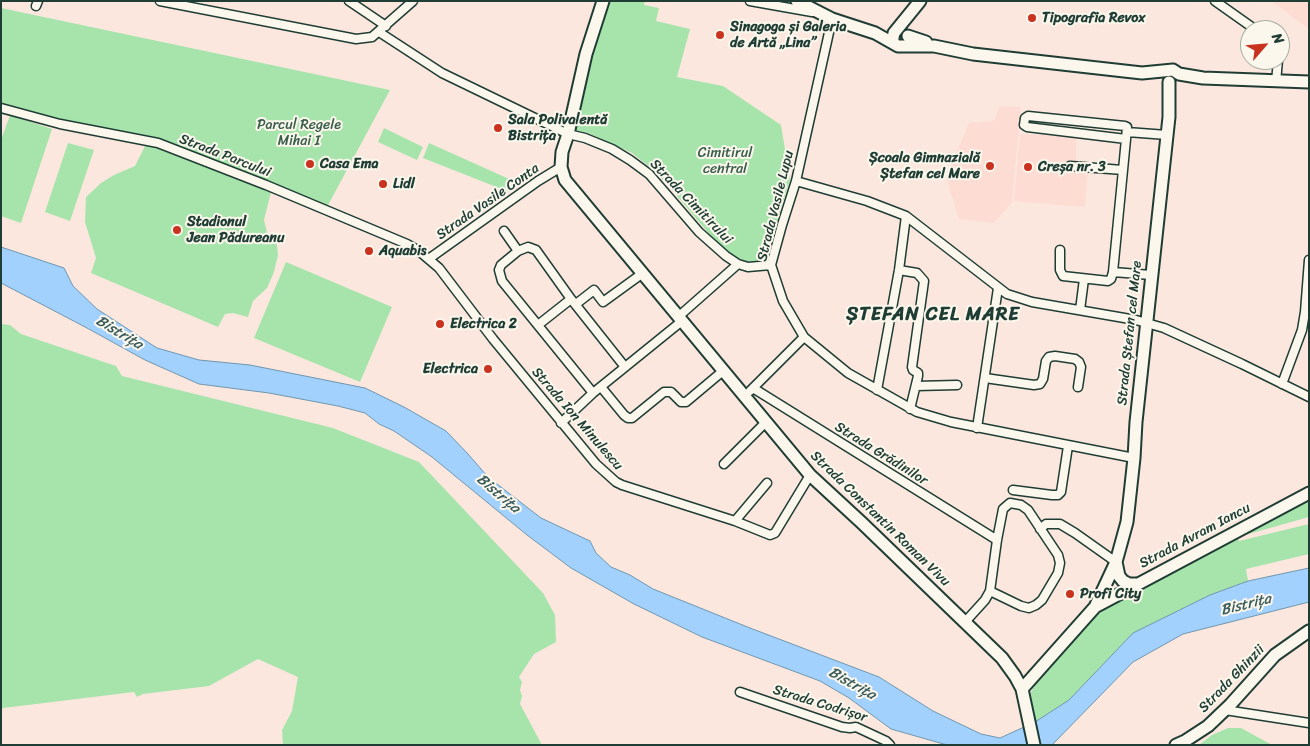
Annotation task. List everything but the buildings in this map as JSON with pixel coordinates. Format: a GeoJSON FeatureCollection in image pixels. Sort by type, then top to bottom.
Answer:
{"type":"FeatureCollection","features":[{"type":"Feature","properties":{"kind":"street"},"geometry":{"type":"LineString","coordinates":[[160,1],[356,39],[372,37],[413,1]]}},
{"type":"Feature","properties":{"kind":"street"},"geometry":{"type":"LineString","coordinates":[[349,1],[386,26]]}},
{"type":"Feature","properties":{"kind":"street"},"geometry":{"type":"LineString","coordinates":[[561,167],[562,152],[568,134],[586,54],[603,1]]}},
{"type":"Feature","properties":{"kind":"street"},"geometry":{"type":"LineString","coordinates":[[750,1],[818,13]]}},
{"type":"Feature","properties":{"kind":"street"},"geometry":{"type":"LineString","coordinates":[[796,1],[832,19],[875,33],[901,37],[973,54],[1145,73],[1173,78],[1309,82]]}},
{"type":"Feature","properties":{"kind":"street"},"geometry":{"type":"LineString","coordinates":[[1215,1],[1242,20]]}},
{"type":"Feature","properties":{"kind":"street"},"geometry":{"type":"LineString","coordinates":[[901,37],[917,6]]}},
{"type":"Feature","properties":{"kind":"street","name":"Strada Vasile Lupu"},"geometry":{"type":"LineString","coordinates":[[832,19],[796,181],[771,265],[783,301],[804,337],[848,373],[910,408],[951,422],[977,428],[1134,458]]}},
{"type":"Feature","properties":{"kind":"street","name":"Strada Cimitirului"},"geometry":{"type":"LineString","coordinates":[[379,32],[442,72],[568,134],[585,138],[612,149],[630,160],[654,180],[712,245],[738,264]]}},
{"type":"Feature","properties":{"kind":"street"},"geometry":{"type":"LineString","coordinates":[[1276,82],[1277,70]]}},
{"type":"Feature","properties":{"kind":"street","name":"Strada Ștefan cel Mare"},"geometry":{"type":"LineString","coordinates":[[1022,689],[1095,607],[1116,562],[1126,522],[1173,78]]}},
{"type":"Feature","properties":{"kind":"street","name":"Strada Parcului"},"geometry":{"type":"LineString","coordinates":[[1,108],[60,124],[158,144],[266,185],[407,244],[430,258]]}},
{"type":"Feature","properties":{"kind":"street"},"geometry":{"type":"LineString","coordinates":[[1060,250],[1061,275],[1108,281],[1111,279],[1113,272],[1123,170],[1127,136],[1128,127],[1028,116],[1024,121],[1026,127],[1127,136],[1167,135]]}},
{"type":"Feature","properties":{"kind":"street"},"geometry":{"type":"LineString","coordinates":[[1070,166],[1123,170]]}},
{"type":"Feature","properties":{"kind":"street","name":"Strada Vasile Conta"},"geometry":{"type":"LineString","coordinates":[[430,258],[538,181],[561,167]]}},
{"type":"Feature","properties":{"kind":"street","name":"Strada Constantin Roman Vivu"},"geometry":{"type":"LineString","coordinates":[[561,167],[565,180],[572,190],[723,371],[749,392],[766,422],[810,475],[1002,658],[1022,689]]}},
{"type":"Feature","properties":{"kind":"street"},"geometry":{"type":"LineString","coordinates":[[796,181],[882,206],[906,216],[1007,294],[1164,328],[1309,396]]}},
{"type":"Feature","properties":{"kind":"street"},"geometry":{"type":"LineString","coordinates":[[878,390],[899,270],[906,216]]}},
{"type":"Feature","properties":{"kind":"street"},"geometry":{"type":"LineString","coordinates":[[504,231],[518,252]]}},
{"type":"Feature","properties":{"kind":"street"},"geometry":{"type":"LineString","coordinates":[[593,393],[502,281],[499,274],[501,265],[528,247],[536,250],[625,367]]}},
{"type":"Feature","properties":{"kind":"street","name":"Strada Ion Minulescu"},"geometry":{"type":"LineString","coordinates":[[430,258],[440,268],[493,339],[561,423],[596,464],[616,482],[735,521],[768,535],[773,535],[810,475]]}},
{"type":"Feature","properties":{"kind":"street"},"geometry":{"type":"LineString","coordinates":[[1282,384],[1302,330],[1309,260]]}},
{"type":"Feature","properties":{"kind":"street"},"geometry":{"type":"LineString","coordinates":[[561,423],[593,393],[680,319],[738,264],[748,267],[771,265]]}},
{"type":"Feature","properties":{"kind":"street"},"geometry":{"type":"LineString","coordinates":[[899,270],[917,273],[924,281],[912,367],[918,374],[910,408]]}},
{"type":"Feature","properties":{"kind":"street"},"geometry":{"type":"LineString","coordinates":[[1113,272],[1151,276]]}},
{"type":"Feature","properties":{"kind":"street"},"geometry":{"type":"LineString","coordinates":[[538,325],[594,290],[603,302],[643,273]]}},
{"type":"Feature","properties":{"kind":"street"},"geometry":{"type":"LineString","coordinates":[[1080,310],[1084,279]]}},
{"type":"Feature","properties":{"kind":"street"},"geometry":{"type":"LineString","coordinates":[[977,428],[998,288]]}},
{"type":"Feature","properties":{"kind":"street"},"geometry":{"type":"LineString","coordinates":[[749,392],[804,337]]}},
{"type":"Feature","properties":{"kind":"street"},"geometry":{"type":"LineString","coordinates":[[984,378],[1034,385],[1040,384],[1043,379],[1046,361],[1049,357],[1056,356],[1075,359],[1079,362],[1081,367],[1078,387]]}},
{"type":"Feature","properties":{"kind":"street"},"geometry":{"type":"LineString","coordinates":[[601,387],[624,415],[632,418],[664,392],[671,392],[681,402],[686,402],[723,371]]}},
{"type":"Feature","properties":{"kind":"street"},"geometry":{"type":"LineString","coordinates":[[916,386],[957,385]]}},
{"type":"Feature","properties":{"kind":"street","name":"Strada Grădinilor"},"geometry":{"type":"LineString","coordinates":[[749,392],[996,540]]}},
{"type":"Feature","properties":{"kind":"street"},"geometry":{"type":"LineString","coordinates":[[724,464],[766,422]]}},
{"type":"Feature","properties":{"kind":"street"},"geometry":{"type":"LineString","coordinates":[[1013,490],[1052,495],[1061,492],[1068,446]]}},
{"type":"Feature","properties":{"kind":"street"},"geometry":{"type":"LineString","coordinates":[[735,521],[767,483]]}},
{"type":"Feature","properties":{"kind":"street","name":"Strada Avram Iancu"},"geometry":{"type":"LineString","coordinates":[[1095,607],[1309,493]]}},
{"type":"Feature","properties":{"kind":"street"},"geometry":{"type":"LineString","coordinates":[[965,622],[985,600],[990,591],[996,540],[1003,509],[1010,503],[1021,505],[1028,510],[1058,555],[1060,563],[1058,572],[1042,600],[1028,608],[990,591]]}},
{"type":"Feature","properties":{"kind":"street"},"geometry":{"type":"LineString","coordinates":[[1040,529],[1046,524],[1060,524],[1116,562],[1118,576],[1123,581],[1136,584]]}},
{"type":"Feature","properties":{"kind":"street","name":"Strada Ghinzii"},"geometry":{"type":"LineString","coordinates":[[1176,745],[1208,726],[1276,655],[1309,631]]}},
{"type":"Feature","properties":{"kind":"street"},"geometry":{"type":"LineString","coordinates":[[1022,689],[1034,745]]}},
{"type":"Feature","properties":{"kind":"street","name":"Strada Codrișor"},"geometry":{"type":"LineString","coordinates":[[740,692],[842,727],[856,727],[886,741],[890,745]]}},
{"type":"Feature","properties":{"kind":"street"},"geometry":{"type":"LineString","coordinates":[[1225,710],[1309,723]]}},
{"type":"Feature","properties":{"kind":"shaded area"},"geometry":{"type":"Polygon","coordinates":[[[1271,1],[1309,1],[1309,29],[1271,1]]]}},
{"type":"Feature","properties":{"kind":"shaded area"},"geometry":{"type":"Polygon","coordinates":[[[1000,106],[1021,107],[1012,202],[994,223],[959,219],[946,177],[969,123],[994,121],[1000,106]]]}},
{"type":"Feature","properties":{"kind":"shaded area"},"geometry":{"type":"Polygon","coordinates":[[[1020,134],[1076,136],[1076,170],[1088,171],[1085,207],[1014,201],[1020,134]]]}},
{"type":"Feature","properties":{"kind":"green space","name":"Cimitirul central"},"geometry":{"type":"Polygon","coordinates":[[[609,1],[645,1],[644,5],[659,8],[656,21],[690,29],[677,77],[723,86],[781,125],[790,180],[764,261],[749,262],[740,260],[717,243],[665,182],[632,153],[588,133],[574,130],[592,55],[609,1]]]}},
{"type":"Feature","properties":{"kind":"green space","name":"Parcul Regele Mihai I"},"geometry":{"type":"Polygon","coordinates":[[[1,8],[390,90],[327,207],[158,144],[1,107],[1,8]]]}},
{"type":"Feature","properties":{"kind":"green space"},"geometry":{"type":"Polygon","coordinates":[[[10,115],[52,129],[21,223],[1,216],[1,140],[10,115]]]}},
{"type":"Feature","properties":{"kind":"green space"},"geometry":{"type":"Polygon","coordinates":[[[384,128],[423,147],[417,160],[378,142],[384,128]]]}},
{"type":"Feature","properties":{"kind":"green space"},"geometry":{"type":"Polygon","coordinates":[[[68,143],[94,150],[70,221],[45,212],[68,143]]]}},
{"type":"Feature","properties":{"kind":"green space"},"geometry":{"type":"Polygon","coordinates":[[[429,143],[518,183],[509,192],[423,158],[429,143]]]}},
{"type":"Feature","properties":{"kind":"green space","name":"Stadionul Jean Pădureanu"},"geometry":{"type":"Polygon","coordinates":[[[146,144],[271,192],[264,220],[269,241],[276,238],[278,255],[274,272],[267,288],[253,301],[248,317],[233,313],[225,314],[218,327],[91,273],[96,258],[85,222],[86,197],[101,183],[135,166],[146,144]]]}},
{"type":"Feature","properties":{"kind":"green space"},"geometry":{"type":"Polygon","coordinates":[[[286,262],[392,307],[360,382],[254,338],[286,262]]]}},
{"type":"Feature","properties":{"kind":"green space"},"geometry":{"type":"Polygon","coordinates":[[[1,324],[10,325],[21,334],[116,366],[122,376],[333,428],[419,462],[543,593],[555,615],[556,642],[534,654],[519,677],[522,682],[520,704],[542,745],[283,745],[282,730],[292,711],[298,677],[258,659],[209,686],[143,694],[137,697],[134,692],[3,708],[1,710],[1,324]]]}},
{"type":"Feature","properties":{"kind":"green space"},"geometry":{"type":"Polygon","coordinates":[[[1309,497],[1309,517],[1238,537],[1239,541],[1309,524],[1309,554],[1246,569],[1248,581],[1210,595],[1133,633],[1069,700],[1035,722],[1029,696],[1036,683],[1093,618],[1110,605],[1309,497]]]}},
{"type":"Feature","properties":{"kind":"green space"},"geometry":{"type":"Polygon","coordinates":[[[1228,728],[1241,728],[1272,745],[1199,745],[1212,735],[1228,728]]]}},
{"type":"Feature","properties":{"kind":"water","name":"Bistrița"},"geometry":{"type":"Polygon","coordinates":[[[1,247],[64,268],[73,286],[97,309],[157,348],[199,360],[250,365],[365,388],[404,407],[446,431],[488,477],[541,518],[590,541],[596,553],[611,567],[630,575],[653,589],[879,677],[933,711],[981,734],[1000,738],[1035,722],[1069,700],[1133,633],[1210,595],[1248,581],[1309,568],[1309,602],[1183,634],[1133,662],[1052,745],[947,745],[891,729],[849,698],[820,681],[702,637],[634,604],[571,568],[527,535],[432,457],[394,431],[379,424],[365,413],[269,393],[199,384],[145,360],[1,283],[1,247]]]}},
{"type":"Feature","properties":{"kind":"place","name":"Tipografia Revox"},"geometry":{"type":"Point","coordinates":[1032,18]}},
{"type":"Feature","properties":{"kind":"place","name":"Sinagoga și Galeria de Artă „Lina”"},"geometry":{"type":"Point","coordinates":[720,35]}},
{"type":"Feature","properties":{"kind":"place","name":"Sala Polivalentă Bistrița"},"geometry":{"type":"Point","coordinates":[498,128]}},
{"type":"Feature","properties":{"kind":"place","name":"Casa Ema"},"geometry":{"type":"Point","coordinates":[310,164]}},
{"type":"Feature","properties":{"kind":"place","name":"Școala Gimnazială Ștefan cel Mare"},"geometry":{"type":"Point","coordinates":[990,166]}},
{"type":"Feature","properties":{"kind":"place","name":"Creșa nr. 3"},"geometry":{"type":"Point","coordinates":[1028,167]}},
{"type":"Feature","properties":{"kind":"place","name":"Lidl"},"geometry":{"type":"Point","coordinates":[383,184]}},
{"type":"Feature","properties":{"kind":"place","name":"Stadionul Jean Pădureanu"},"geometry":{"type":"Point","coordinates":[177,230]}},
{"type":"Feature","properties":{"kind":"place","name":"Aquabis"},"geometry":{"type":"Point","coordinates":[369,251]}},
{"type":"Feature","properties":{"kind":"place","name":"Electrica 2"},"geometry":{"type":"Point","coordinates":[440,324]}},
{"type":"Feature","properties":{"kind":"place","name":"Electrica"},"geometry":{"type":"Point","coordinates":[488,369]}},
{"type":"Feature","properties":{"kind":"place","name":"Profi City"},"geometry":{"type":"Point","coordinates":[1070,594]}},
{"type":"Feature","properties":{"kind":"district","name":"ȘTEFAN CEL MARE"},"geometry":{"type":"Point","coordinates":[933,315]}}]}
